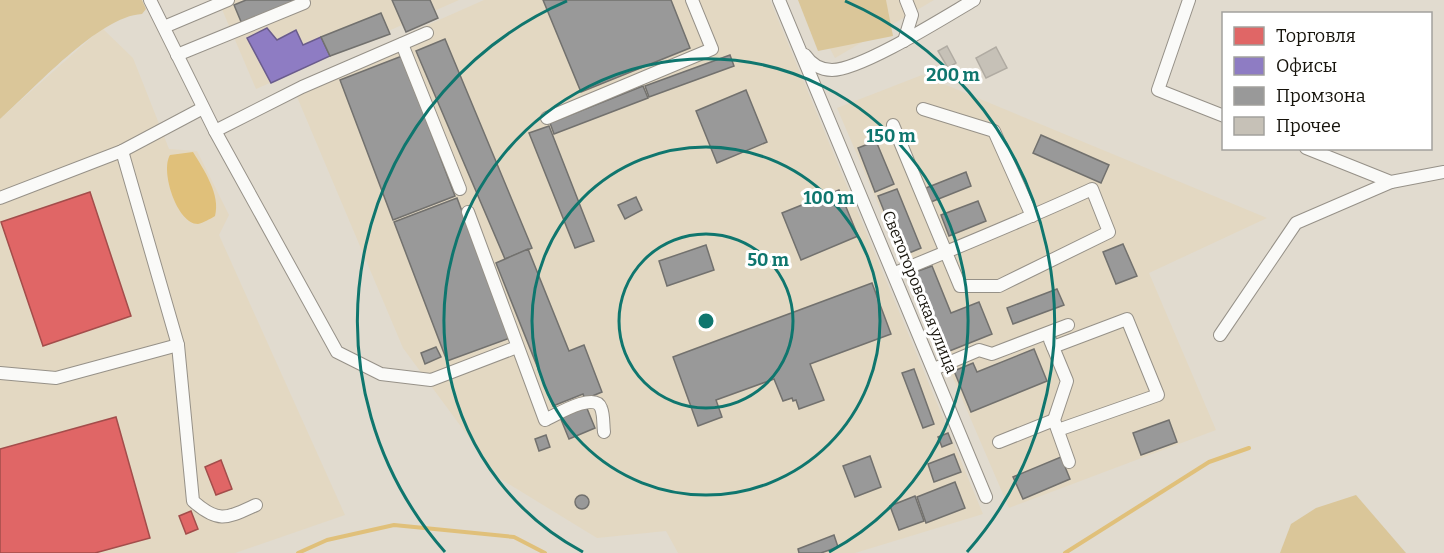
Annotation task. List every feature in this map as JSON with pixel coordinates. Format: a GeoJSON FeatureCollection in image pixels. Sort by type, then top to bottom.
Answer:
{"type":"FeatureCollection","features":[{"type":"Feature","properties":{"kind":"street"},"geometry":{"type":"LineString","coordinates":[[150,0],[215,131],[337,352],[381,374],[431,380],[517,347]]}},
{"type":"Feature","properties":{"kind":"street"},"geometry":{"type":"LineString","coordinates":[[164,27],[228,0]]}},
{"type":"Feature","properties":{"kind":"street"},"geometry":{"type":"LineString","coordinates":[[547,118],[712,49],[692,0]]}},
{"type":"Feature","properties":{"kind":"street","name":"Светогоровская улица"},"geometry":{"type":"LineString","coordinates":[[779,0],[986,497]]}},
{"type":"Feature","properties":{"kind":"street"},"geometry":{"type":"LineString","coordinates":[[904,40],[912,15],[906,0]]}},
{"type":"Feature","properties":{"kind":"street"},"geometry":{"type":"LineString","coordinates":[[800,49],[815,65],[824,69],[839,70],[904,40],[974,0]]}},
{"type":"Feature","properties":{"kind":"street"},"geometry":{"type":"LineString","coordinates":[[1189,0],[1158,90],[1222,115]]}},
{"type":"Feature","properties":{"kind":"street"},"geometry":{"type":"LineString","coordinates":[[177,55],[304,3]]}},
{"type":"Feature","properties":{"kind":"street"},"geometry":{"type":"LineString","coordinates":[[215,131],[305,86],[427,33]]}},
{"type":"Feature","properties":{"kind":"street"},"geometry":{"type":"LineString","coordinates":[[402,44],[460,189]]}},
{"type":"Feature","properties":{"kind":"street"},"geometry":{"type":"LineString","coordinates":[[0,198],[122,151],[203,108]]}},
{"type":"Feature","properties":{"kind":"street"},"geometry":{"type":"LineString","coordinates":[[923,110],[993,131],[1032,216]]}},
{"type":"Feature","properties":{"kind":"street"},"geometry":{"type":"LineString","coordinates":[[894,125],[946,252],[960,286],[999,286],[1109,232],[1092,189],[1032,216],[946,252],[894,273]]}},
{"type":"Feature","properties":{"kind":"street"},"geometry":{"type":"LineString","coordinates":[[1311,150],[1391,182]]}},
{"type":"Feature","properties":{"kind":"street"},"geometry":{"type":"LineString","coordinates":[[122,151],[178,345],[193,501],[210,516],[228,518],[256,505]]}},
{"type":"Feature","properties":{"kind":"street"},"geometry":{"type":"LineString","coordinates":[[1220,335],[1296,223],[1391,182],[1444,172]]}},
{"type":"Feature","properties":{"kind":"street"},"geometry":{"type":"LineString","coordinates":[[468,212],[545,420],[585,401],[597,402],[601,407],[604,432]]}},
{"type":"Feature","properties":{"kind":"street"},"geometry":{"type":"LineString","coordinates":[[999,442],[1158,395],[1127,319],[1053,347]]}},
{"type":"Feature","properties":{"kind":"street"},"geometry":{"type":"LineString","coordinates":[[934,369],[979,350],[992,354],[1068,325]]}},
{"type":"Feature","properties":{"kind":"street"},"geometry":{"type":"LineString","coordinates":[[1048,333],[1067,381],[1056,425],[1069,462]]}},
{"type":"Feature","properties":{"kind":"street"},"geometry":{"type":"LineString","coordinates":[[0,373],[56,378],[178,345]]}},
{"type":"Feature","properties":{"kind":"shaded area"},"geometry":{"type":"Polygon","coordinates":[[[0,0],[142,0],[146,9],[142,14],[125,18],[106,27],[87,40],[0,119],[0,0]]]}},
{"type":"Feature","properties":{"kind":"shaded area"},"geometry":{"type":"Polygon","coordinates":[[[218,0],[459,0],[256,89],[218,0]]]}},
{"type":"Feature","properties":{"kind":"shaded area"},"geometry":{"type":"Polygon","coordinates":[[[484,0],[770,0],[983,514],[855,553],[678,553],[666,531],[597,538],[499,478],[403,348],[292,85],[484,0]]]}},
{"type":"Feature","properties":{"kind":"shaded area"},"geometry":{"type":"Polygon","coordinates":[[[798,0],[886,0],[893,36],[818,51],[798,0]]]}},
{"type":"Feature","properties":{"kind":"shaded area"},"geometry":{"type":"Polygon","coordinates":[[[804,0],[934,0],[835,58],[804,0]]]}},
{"type":"Feature","properties":{"kind":"shaded area"},"geometry":{"type":"Polygon","coordinates":[[[102,28],[133,58],[169,149],[197,151],[229,215],[219,235],[345,515],[235,553],[0,553],[0,119],[102,28]]]}},
{"type":"Feature","properties":{"kind":"shaded area"},"geometry":{"type":"Polygon","coordinates":[[[922,75],[1267,218],[1149,273],[1216,430],[1009,508],[837,108],[922,75]]]}},
{"type":"Feature","properties":{"kind":"shaded area"},"geometry":{"type":"Polygon","coordinates":[[[193,152],[214,191],[216,200],[215,216],[198,224],[190,222],[177,206],[172,196],[167,173],[170,155],[193,152]]]}},
{"type":"Feature","properties":{"kind":"shaded area"},"geometry":{"type":"Polygon","coordinates":[[[1356,495],[1406,553],[1280,553],[1291,524],[1316,508],[1356,495]]]}},
{"type":"Feature","properties":{"kind":"building: Торговля"},"geometry":{"type":"Polygon","coordinates":[[[90,192],[131,316],[43,346],[1,222],[90,192]]]}},
{"type":"Feature","properties":{"kind":"building: Торговля"},"geometry":{"type":"Polygon","coordinates":[[[116,417],[150,538],[95,553],[0,553],[0,449],[116,417]]]}},
{"type":"Feature","properties":{"kind":"building: Торговля"},"geometry":{"type":"Polygon","coordinates":[[[221,460],[232,489],[216,495],[205,467],[221,460]]]}},
{"type":"Feature","properties":{"kind":"building: Торговля"},"geometry":{"type":"Polygon","coordinates":[[[191,511],[198,529],[186,534],[179,516],[191,511]]]}},
{"type":"Feature","properties":{"kind":"building: Офисы"},"geometry":{"type":"Polygon","coordinates":[[[267,28],[277,40],[296,30],[303,45],[321,37],[330,56],[271,83],[247,38],[267,28]]]}},
{"type":"Feature","properties":{"kind":"building: Промзона"},"geometry":{"type":"Polygon","coordinates":[[[246,0],[299,0],[242,24],[234,5],[246,0]]]}},
{"type":"Feature","properties":{"kind":"building: Промзона"},"geometry":{"type":"Polygon","coordinates":[[[392,0],[430,0],[438,18],[406,32],[392,0]]]}},
{"type":"Feature","properties":{"kind":"building: Промзона"},"geometry":{"type":"Polygon","coordinates":[[[543,0],[671,0],[690,48],[581,92],[543,0]]]}},
{"type":"Feature","properties":{"kind":"building: Промзона"},"geometry":{"type":"Polygon","coordinates":[[[381,13],[390,34],[330,56],[321,37],[381,13]]]}},
{"type":"Feature","properties":{"kind":"building: Промзона"},"geometry":{"type":"Polygon","coordinates":[[[445,39],[532,248],[505,259],[416,51],[445,39]]]}},
{"type":"Feature","properties":{"kind":"building: Промзона"},"geometry":{"type":"Polygon","coordinates":[[[730,55],[734,66],[649,97],[645,86],[730,55]]]}},
{"type":"Feature","properties":{"kind":"building: Промзона"},"geometry":{"type":"Polygon","coordinates":[[[402,56],[455,196],[393,220],[340,80],[402,56]]]}},
{"type":"Feature","properties":{"kind":"building: Промзона"},"geometry":{"type":"Polygon","coordinates":[[[643,86],[648,98],[554,134],[550,123],[643,86]]]}},
{"type":"Feature","properties":{"kind":"building: Промзона"},"geometry":{"type":"Polygon","coordinates":[[[746,90],[767,142],[717,163],[696,111],[746,90]]]}},
{"type":"Feature","properties":{"kind":"building: Промзона"},"geometry":{"type":"Polygon","coordinates":[[[549,126],[594,241],[575,248],[529,133],[549,126]]]}},
{"type":"Feature","properties":{"kind":"building: Промзона"},"geometry":{"type":"Polygon","coordinates":[[[1041,135],[1109,165],[1101,183],[1033,153],[1041,135]]]}},
{"type":"Feature","properties":{"kind":"building: Промзона"},"geometry":{"type":"Polygon","coordinates":[[[876,141],[894,184],[875,192],[858,148],[876,141]]]}},
{"type":"Feature","properties":{"kind":"building: Промзона"},"geometry":{"type":"Polygon","coordinates":[[[966,172],[971,186],[931,202],[926,188],[966,172]]]}},
{"type":"Feature","properties":{"kind":"building: Промзона"},"geometry":{"type":"Polygon","coordinates":[[[897,189],[921,248],[902,256],[878,196],[897,189]]]}},
{"type":"Feature","properties":{"kind":"building: Промзона"},"geometry":{"type":"Polygon","coordinates":[[[839,190],[858,236],[801,260],[782,213],[839,190]]]}},
{"type":"Feature","properties":{"kind":"building: Промзона"},"geometry":{"type":"Polygon","coordinates":[[[636,197],[642,210],[625,219],[618,205],[636,197]]]}},
{"type":"Feature","properties":{"kind":"building: Промзона"},"geometry":{"type":"Polygon","coordinates":[[[457,198],[510,338],[447,361],[394,222],[457,198]]]}},
{"type":"Feature","properties":{"kind":"building: Промзона"},"geometry":{"type":"Polygon","coordinates":[[[978,201],[986,221],[949,236],[941,215],[978,201]]]}},
{"type":"Feature","properties":{"kind":"building: Промзона"},"geometry":{"type":"Polygon","coordinates":[[[1123,244],[1137,276],[1116,284],[1103,252],[1123,244]]]}},
{"type":"Feature","properties":{"kind":"building: Промзона"},"geometry":{"type":"Polygon","coordinates":[[[706,245],[714,270],[667,286],[659,261],[706,245]]]}},
{"type":"Feature","properties":{"kind":"building: Промзона"},"geometry":{"type":"Polygon","coordinates":[[[528,249],[569,351],[584,345],[602,392],[585,399],[583,394],[553,406],[496,263],[528,249]]]}},
{"type":"Feature","properties":{"kind":"building: Промзона"},"geometry":{"type":"Polygon","coordinates":[[[932,266],[951,313],[979,302],[992,334],[942,354],[910,274],[932,266]]]}},
{"type":"Feature","properties":{"kind":"building: Промзона"},"geometry":{"type":"Polygon","coordinates":[[[872,283],[891,334],[810,364],[824,400],[799,409],[796,400],[793,401],[792,398],[783,401],[774,379],[716,400],[722,417],[698,426],[673,357],[872,283]]]}},
{"type":"Feature","properties":{"kind":"building: Промзона"},"geometry":{"type":"Polygon","coordinates":[[[1057,289],[1064,305],[1013,324],[1007,308],[1057,289]]]}},
{"type":"Feature","properties":{"kind":"building: Промзона"},"geometry":{"type":"Polygon","coordinates":[[[436,347],[441,357],[425,364],[421,353],[436,347]]]}},
{"type":"Feature","properties":{"kind":"building: Промзона"},"geometry":{"type":"Polygon","coordinates":[[[1034,349],[1047,381],[971,412],[954,371],[973,363],[977,372],[1034,349]]]}},
{"type":"Feature","properties":{"kind":"building: Промзона"},"geometry":{"type":"Polygon","coordinates":[[[914,369],[934,424],[923,428],[902,373],[914,369]]]}},
{"type":"Feature","properties":{"kind":"building: Промзона"},"geometry":{"type":"Polygon","coordinates":[[[586,406],[595,428],[569,439],[560,417],[586,406]]]}},
{"type":"Feature","properties":{"kind":"building: Промзона"},"geometry":{"type":"Polygon","coordinates":[[[1169,420],[1177,442],[1141,455],[1133,433],[1169,420]]]}},
{"type":"Feature","properties":{"kind":"building: Промзона"},"geometry":{"type":"Polygon","coordinates":[[[948,433],[952,443],[942,447],[938,437],[948,433]]]}},
{"type":"Feature","properties":{"kind":"building: Промзона"},"geometry":{"type":"Polygon","coordinates":[[[546,435],[550,447],[539,451],[535,439],[546,435]]]}},
{"type":"Feature","properties":{"kind":"building: Промзона"},"geometry":{"type":"Polygon","coordinates":[[[954,454],[961,472],[934,482],[928,464],[954,454]]]}},
{"type":"Feature","properties":{"kind":"building: Промзона"},"geometry":{"type":"Polygon","coordinates":[[[870,456],[881,487],[855,497],[843,466],[870,456]]]}},
{"type":"Feature","properties":{"kind":"building: Промзона"},"geometry":{"type":"Polygon","coordinates":[[[1061,457],[1070,479],[1023,499],[1013,477],[1061,457]]]}},
{"type":"Feature","properties":{"kind":"building: Промзона"},"geometry":{"type":"Polygon","coordinates":[[[955,482],[965,508],[926,523],[917,497],[955,482]]]}},
{"type":"Feature","properties":{"kind":"building: Промзона"},"geometry":{"type":"Polygon","coordinates":[[[582,495],[587,497],[589,502],[587,507],[582,509],[577,507],[575,502],[577,497],[582,495]]]}},
{"type":"Feature","properties":{"kind":"building: Промзона"},"geometry":{"type":"Polygon","coordinates":[[[915,496],[924,521],[899,530],[890,506],[915,496]]]}},
{"type":"Feature","properties":{"kind":"building: Промзона"},"geometry":{"type":"Polygon","coordinates":[[[834,535],[838,547],[821,553],[799,553],[798,549],[834,535]]]}},
{"type":"Feature","properties":{"kind":"building: Прочее"},"geometry":{"type":"Polygon","coordinates":[[[947,46],[956,63],[948,68],[938,51],[947,46]]]}},
{"type":"Feature","properties":{"kind":"building: Прочее"},"geometry":{"type":"Polygon","coordinates":[[[996,47],[1007,68],[986,78],[976,58],[996,47]]]}},
{"type":"Feature","properties":{"kind":"waterway"},"geometry":{"type":"LineString","coordinates":[[1065,553],[1209,462],[1249,448]]}},
{"type":"Feature","properties":{"kind":"waterway"},"geometry":{"type":"LineString","coordinates":[[298,553],[327,540],[394,525],[514,537],[545,553]]}}]}
